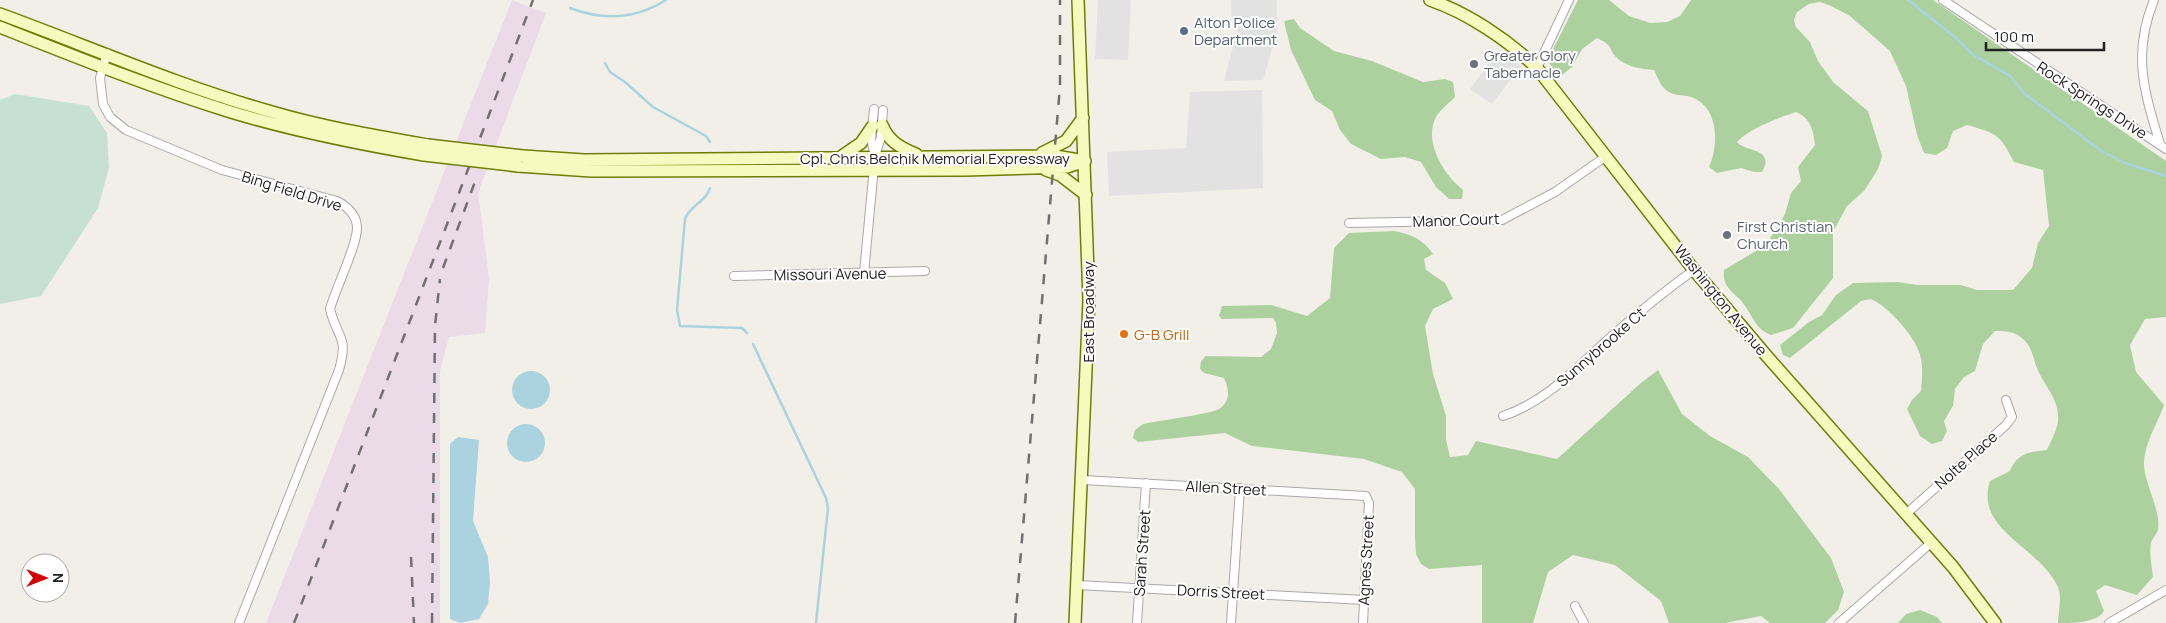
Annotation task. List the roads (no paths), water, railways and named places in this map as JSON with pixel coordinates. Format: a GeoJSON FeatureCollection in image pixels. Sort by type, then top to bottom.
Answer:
{"type":"FeatureCollection","features":[{"type":"Feature","properties":{"kind":"main road","name":"Washington Avenue"},"geometry":{"type":"LineString","coordinates":[[1430,0],[1481,26],[1520,52],[1537,68],[1694,270],[1765,354],[1932,542],[1995,623]]}},
{"type":"Feature","properties":{"kind":"main road","name":"East Broadway"},"geometry":{"type":"LineString","coordinates":[[1075,623],[1090,300],[1079,3]]}},
{"type":"Feature","properties":{"kind":"main road","name":"Cpl. Chris Belchik Memorial Expressway"},"geometry":{"type":"LineString","coordinates":[[0,14],[205,91],[272,112],[426,150]]}},
{"type":"Feature","properties":{"kind":"main road","name":"Cpl. Chris Belchik Memorial Expressway"},"geometry":{"type":"LineString","coordinates":[[0,27],[102,67],[234,113],[308,132],[426,150],[601,171],[1037,168],[1067,166],[1085,161]]}},
{"type":"Feature","properties":{"kind":"main road"},"geometry":{"type":"LineString","coordinates":[[1036,156],[1066,141],[1083,118]]}},
{"type":"Feature","properties":{"kind":"main road"},"geometry":{"type":"LineString","coordinates":[[839,157],[861,143],[877,126],[896,144],[920,156]]}},
{"type":"Feature","properties":{"kind":"main road","name":"Cpl. Chris Belchik Memorial Expressway"},"geometry":{"type":"LineString","coordinates":[[520,161],[875,156],[1063,156],[1085,161]]}},
{"type":"Feature","properties":{"kind":"main road"},"geometry":{"type":"LineString","coordinates":[[1037,168],[1060,175],[1086,195]]}},
{"type":"Feature","properties":{"kind":"street"},"geometry":{"type":"LineString","coordinates":[[1537,68],[1568,0]]}},
{"type":"Feature","properties":{"kind":"street","name":"Rock Springs Drive"},"geometry":{"type":"LineString","coordinates":[[1943,0],[2024,57],[2163,147]]}},
{"type":"Feature","properties":{"kind":"street"},"geometry":{"type":"LineString","coordinates":[[2154,0],[2144,31],[2142,71],[2144,92],[2163,147]]}},
{"type":"Feature","properties":{"kind":"street","name":"Bing Field Drive"},"geometry":{"type":"LineString","coordinates":[[107,53],[102,67],[99,89],[102,104],[110,117],[126,130],[222,170],[338,201],[348,207],[356,222],[355,238],[330,309],[344,342],[342,361],[239,623]]}},
{"type":"Feature","properties":{"kind":"street"},"geometry":{"type":"LineString","coordinates":[[864,273],[877,126],[874,109]]}},
{"type":"Feature","properties":{"kind":"street"},"geometry":{"type":"LineString","coordinates":[[877,126],[883,110]]}},
{"type":"Feature","properties":{"kind":"street","name":"Manor Court"},"geometry":{"type":"LineString","coordinates":[[1349,223],[1502,220],[1555,192],[1605,157]]}},
{"type":"Feature","properties":{"kind":"street","name":"Sunnybrooke Ct"},"geometry":{"type":"LineString","coordinates":[[1503,416],[1522,410],[1564,380],[1612,335],[1694,270]]}},
{"type":"Feature","properties":{"kind":"street","name":"Missouri Avenue"},"geometry":{"type":"LineString","coordinates":[[734,276],[925,271]]}},
{"type":"Feature","properties":{"kind":"street","name":"Nolte Place"},"geometry":{"type":"LineString","coordinates":[[1906,514],[2006,425],[2012,417],[2006,400]]}},
{"type":"Feature","properties":{"kind":"street","name":"Allen Street"},"geometry":{"type":"LineString","coordinates":[[1083,480],[1362,495],[1368,498]]}},
{"type":"Feature","properties":{"kind":"street","name":"Sarah Street"},"geometry":{"type":"LineString","coordinates":[[1137,623],[1146,483]]}},
{"type":"Feature","properties":{"kind":"street"},"geometry":{"type":"LineString","coordinates":[[1231,623],[1240,488]]}},
{"type":"Feature","properties":{"kind":"street","name":"Agnes Street"},"geometry":{"type":"LineString","coordinates":[[1363,623],[1368,498]]}},
{"type":"Feature","properties":{"kind":"street"},"geometry":{"type":"LineString","coordinates":[[1839,623],[1932,542]]}},
{"type":"Feature","properties":{"kind":"street","name":"Dorris Street"},"geometry":{"type":"LineString","coordinates":[[1077,584],[1364,600]]}},
{"type":"Feature","properties":{"kind":"street"},"geometry":{"type":"LineString","coordinates":[[2109,623],[2166,590]]}},
{"type":"Feature","properties":{"kind":"street"},"geometry":{"type":"LineString","coordinates":[[1575,606],[1584,623]]}},
{"type":"Feature","properties":{"kind":"water"},"geometry":{"type":"Polygon","coordinates":[[[531,371],[538,372],[544,377],[549,383],[549,397],[544,403],[538,408],[531,409],[524,408],[518,403],[513,397],[512,390],[513,383],[518,377],[524,372],[531,371]]]}},
{"type":"Feature","properties":{"kind":"water"},"geometry":{"type":"Polygon","coordinates":[[[526,424],[533,425],[539,430],[544,436],[544,450],[539,456],[533,461],[526,462],[519,461],[513,456],[508,450],[507,443],[508,436],[513,430],[519,425],[526,424]]]}},
{"type":"Feature","properties":{"kind":"water"},"geometry":{"type":"Polygon","coordinates":[[[458,437],[479,440],[473,521],[488,557],[490,582],[488,604],[479,619],[460,623],[450,619],[450,444],[458,437]]]}},
{"type":"Feature","properties":{"kind":"waterway"},"geometry":{"type":"LineString","coordinates":[[570,8],[595,15],[620,16],[643,11],[666,0]]}},
{"type":"Feature","properties":{"kind":"waterway"},"geometry":{"type":"LineString","coordinates":[[1908,0],[1956,38],[1972,54],[2010,76],[2025,94],[2100,150],[2125,163],[2166,176]]}},
{"type":"Feature","properties":{"kind":"waterway"},"geometry":{"type":"LineString","coordinates":[[605,63],[610,72],[625,82],[653,107],[706,136],[710,142]]}},
{"type":"Feature","properties":{"kind":"waterway"},"geometry":{"type":"LineString","coordinates":[[710,188],[705,197],[690,210],[685,219],[677,310],[680,326],[742,328],[747,333]]}},
{"type":"Feature","properties":{"kind":"waterway"},"geometry":{"type":"LineString","coordinates":[[753,344],[826,498],[828,508],[816,623]]}},
{"type":"Feature","properties":{"kind":"railway"},"geometry":{"type":"LineString","coordinates":[[294,623],[533,0]]}},
{"type":"Feature","properties":{"kind":"railway"},"geometry":{"type":"LineString","coordinates":[[1015,623],[1060,86],[1060,0]]}},
{"type":"Feature","properties":{"kind":"railway"},"geometry":{"type":"LineString","coordinates":[[443,268],[476,179]]}},
{"type":"Feature","properties":{"kind":"railway"},"geometry":{"type":"LineString","coordinates":[[432,623],[435,326],[440,279]]}},
{"type":"Feature","properties":{"kind":"railway"},"geometry":{"type":"LineString","coordinates":[[411,557],[414,623]]}},
{"type":"Feature","properties":{"kind":"place","name":"Alton Police Department"},"geometry":{"type":"Point","coordinates":[1184,31]}},
{"type":"Feature","properties":{"kind":"place","name":"Greater Glory Tabernacle"},"geometry":{"type":"Point","coordinates":[1474,64]}},
{"type":"Feature","properties":{"kind":"place","name":"First Christian Church"},"geometry":{"type":"Point","coordinates":[1727,235]}},
{"type":"Feature","properties":{"kind":"place","name":"G-B Grill"},"geometry":{"type":"Point","coordinates":[1124,334]}}]}
